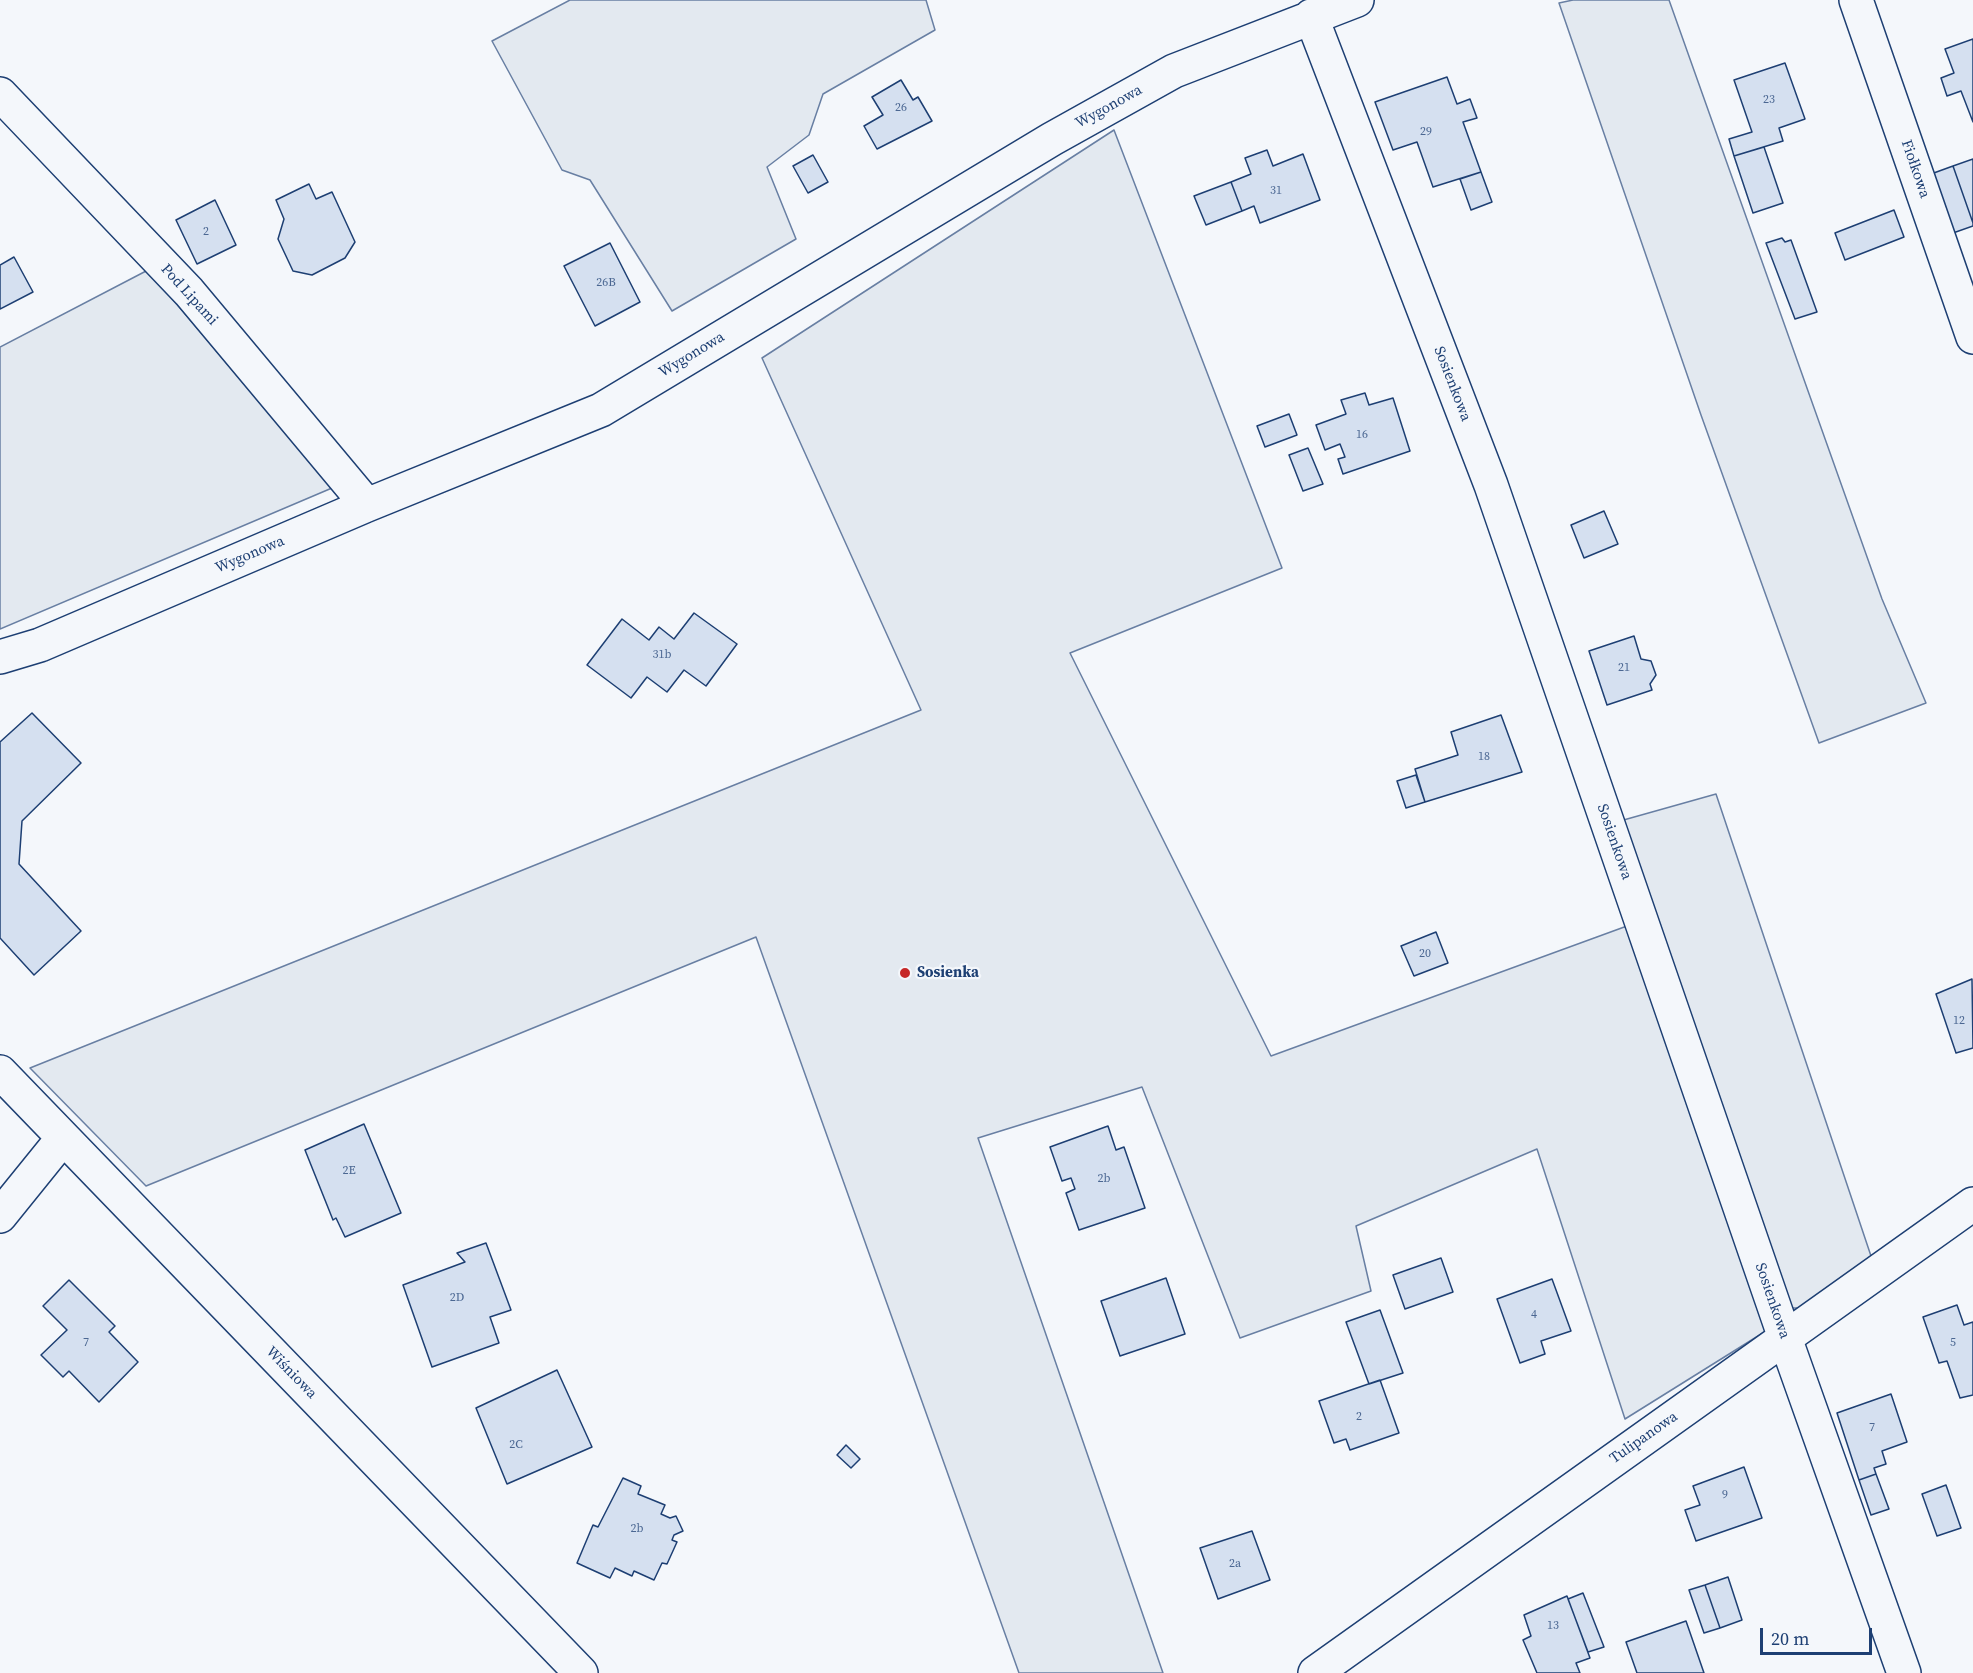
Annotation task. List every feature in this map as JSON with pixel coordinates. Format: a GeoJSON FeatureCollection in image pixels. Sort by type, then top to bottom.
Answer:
{"type":"FeatureCollection","features":[{"type":"Feature","properties":{"kind":"street","name":"Wygonowa"},"geometry":{"type":"LineString","coordinates":[[0,657],[40,645],[367,505],[601,410],[1052,139],[1174,71],[1357,0]]}},
{"type":"Feature","properties":{"kind":"street","name":"Fiołkowa"},"geometry":{"type":"LineString","coordinates":[[1856,0],[1973,337]]}},
{"type":"Feature","properties":{"kind":"street","name":"Sosienkowa"},"geometry":{"type":"LineString","coordinates":[[1311,16],[1491,485],[1785,1338],[1904,1673]]}},
{"type":"Feature","properties":{"kind":"street","name":"Pod Lipami"},"geometry":{"type":"LineString","coordinates":[[0,94],[189,292],[367,505]]}},
{"type":"Feature","properties":{"kind":"street","name":"Wiśniowa"},"geometry":{"type":"LineString","coordinates":[[0,1072],[581,1673]]}},
{"type":"Feature","properties":{"kind":"street"},"geometry":{"type":"LineString","coordinates":[[0,1216],[63,1138]]}},
{"type":"Feature","properties":{"kind":"street","name":"Tulipanowa"},"geometry":{"type":"LineString","coordinates":[[1315,1673],[1973,1204]]}},
{"type":"Feature","properties":{"kind":"shaded area"},"geometry":{"type":"Polygon","coordinates":[[[570,0],[926,0],[935,30],[823,94],[809,135],[767,167],[796,239],[672,311],[590,180],[562,170],[492,41],[570,0]]]}},
{"type":"Feature","properties":{"kind":"shaded area"},"geometry":{"type":"Polygon","coordinates":[[[1573,0],[1669,0],[1882,599],[1926,703],[1819,743],[1701,415],[1559,3],[1573,0]]]}},
{"type":"Feature","properties":{"kind":"shaded area"},"geometry":{"type":"Polygon","coordinates":[[[1114,130],[1282,568],[1070,653],[1271,1056],[1627,926],[1766,1331],[1625,1419],[1537,1149],[1356,1226],[1371,1291],[1240,1338],[1142,1087],[978,1138],[1163,1673],[1019,1673],[756,937],[146,1186],[30,1068],[921,710],[762,358],[1114,130]]]}},
{"type":"Feature","properties":{"kind":"shaded area"},"geometry":{"type":"Polygon","coordinates":[[[148,270],[332,488],[0,629],[0,347],[148,270]]]}},
{"type":"Feature","properties":{"kind":"shaded area"},"geometry":{"type":"Polygon","coordinates":[[[1716,794],[1872,1259],[1800,1308],[1788,1308],[1620,821],[1716,794]]]}},
{"type":"Feature","properties":{"kind":"building"},"geometry":{"type":"Polygon","coordinates":[[[1973,39],[1973,122],[1961,91],[1947,96],[1941,78],[1954,73],[1945,49],[1973,39]]]}},
{"type":"Feature","properties":{"kind":"building"},"geometry":{"type":"Polygon","coordinates":[[[1785,63],[1805,119],[1779,128],[1783,141],[1734,156],[1729,139],[1752,132],[1734,80],[1785,63]]]}},
{"type":"Feature","properties":{"kind":"building"},"geometry":{"type":"Polygon","coordinates":[[[1447,77],[1457,104],[1470,99],[1477,118],[1463,122],[1481,172],[1433,187],[1417,142],[1393,150],[1375,102],[1447,77]]]}},
{"type":"Feature","properties":{"kind":"building"},"geometry":{"type":"Polygon","coordinates":[[[901,80],[913,100],[918,97],[932,121],[877,149],[864,126],[883,115],[872,97],[901,80]]]}},
{"type":"Feature","properties":{"kind":"building"},"geometry":{"type":"Polygon","coordinates":[[[1764,147],[1783,203],[1753,213],[1734,156],[1764,147]]]}},
{"type":"Feature","properties":{"kind":"building"},"geometry":{"type":"Polygon","coordinates":[[[1267,150],[1273,166],[1303,154],[1320,200],[1260,223],[1254,206],[1242,211],[1231,182],[1251,174],[1245,158],[1267,150]]]}},
{"type":"Feature","properties":{"kind":"building"},"geometry":{"type":"Polygon","coordinates":[[[813,155],[828,182],[808,193],[793,166],[813,155]]]}},
{"type":"Feature","properties":{"kind":"building"},"geometry":{"type":"Polygon","coordinates":[[[1973,159],[1973,223],[1953,166],[1973,159]]]}},
{"type":"Feature","properties":{"kind":"building"},"geometry":{"type":"Polygon","coordinates":[[[1953,166],[1973,226],[1953,233],[1931,174],[1953,166]]]}},
{"type":"Feature","properties":{"kind":"building"},"geometry":{"type":"Polygon","coordinates":[[[1481,172],[1492,202],[1471,210],[1460,179],[1481,172]]]}},
{"type":"Feature","properties":{"kind":"building"},"geometry":{"type":"Polygon","coordinates":[[[1231,182],[1242,211],[1206,225],[1194,196],[1231,182]]]}},
{"type":"Feature","properties":{"kind":"building"},"geometry":{"type":"Polygon","coordinates":[[[309,184],[316,199],[332,192],[355,242],[345,258],[312,275],[293,271],[278,239],[284,219],[276,200],[309,184]]]}},
{"type":"Feature","properties":{"kind":"building"},"geometry":{"type":"Polygon","coordinates":[[[215,200],[236,245],[197,264],[176,220],[215,200]]]}},
{"type":"Feature","properties":{"kind":"building"},"geometry":{"type":"Polygon","coordinates":[[[1894,210],[1904,237],[1845,260],[1835,233],[1894,210]]]}},
{"type":"Feature","properties":{"kind":"building"},"geometry":{"type":"Polygon","coordinates":[[[1782,238],[1785,242],[1791,240],[1817,312],[1795,319],[1766,243],[1782,238]]]}},
{"type":"Feature","properties":{"kind":"building"},"geometry":{"type":"Polygon","coordinates":[[[610,243],[640,302],[595,326],[564,266],[610,243]]]}},
{"type":"Feature","properties":{"kind":"building"},"geometry":{"type":"Polygon","coordinates":[[[14,257],[33,292],[0,309],[0,265],[14,257]]]}},
{"type":"Feature","properties":{"kind":"building"},"geometry":{"type":"Polygon","coordinates":[[[1365,393],[1369,405],[1393,398],[1410,451],[1343,474],[1338,459],[1345,457],[1340,444],[1325,450],[1316,425],[1346,414],[1341,400],[1365,393]]]}},
{"type":"Feature","properties":{"kind":"building"},"geometry":{"type":"Polygon","coordinates":[[[1289,414],[1297,435],[1265,447],[1257,426],[1289,414]]]}},
{"type":"Feature","properties":{"kind":"building"},"geometry":{"type":"Polygon","coordinates":[[[1308,448],[1323,484],[1303,491],[1289,455],[1308,448]]]}},
{"type":"Feature","properties":{"kind":"building"},"geometry":{"type":"Polygon","coordinates":[[[1604,511],[1618,544],[1584,558],[1571,525],[1604,511]]]}},
{"type":"Feature","properties":{"kind":"building"},"geometry":{"type":"Polygon","coordinates":[[[694,613],[737,644],[706,686],[684,670],[667,692],[647,677],[631,698],[587,665],[622,619],[649,640],[659,627],[674,639],[694,613]]]}},
{"type":"Feature","properties":{"kind":"building"},"geometry":{"type":"Polygon","coordinates":[[[1634,636],[1641,659],[1651,661],[1656,675],[1650,684],[1652,690],[1607,705],[1589,651],[1634,636]]]}},
{"type":"Feature","properties":{"kind":"building"},"geometry":{"type":"Polygon","coordinates":[[[32,713],[81,763],[22,821],[19,864],[81,931],[34,975],[0,938],[0,742],[32,713]]]}},
{"type":"Feature","properties":{"kind":"building"},"geometry":{"type":"Polygon","coordinates":[[[1501,715],[1522,772],[1425,802],[1415,769],[1458,755],[1451,732],[1501,715]]]}},
{"type":"Feature","properties":{"kind":"building"},"geometry":{"type":"Polygon","coordinates":[[[1416,775],[1425,802],[1406,808],[1397,781],[1416,775]]]}},
{"type":"Feature","properties":{"kind":"building"},"geometry":{"type":"Polygon","coordinates":[[[1436,932],[1448,963],[1414,976],[1401,946],[1436,932]]]}},
{"type":"Feature","properties":{"kind":"building"},"geometry":{"type":"Polygon","coordinates":[[[1972,979],[1973,1048],[1956,1053],[1936,994],[1972,979]]]}},
{"type":"Feature","properties":{"kind":"building"},"geometry":{"type":"Polygon","coordinates":[[[364,1124],[401,1213],[345,1237],[336,1218],[333,1220],[305,1150],[364,1124]]]}},
{"type":"Feature","properties":{"kind":"building"},"geometry":{"type":"Polygon","coordinates":[[[1108,1126],[1116,1150],[1124,1147],[1145,1208],[1079,1230],[1066,1193],[1075,1189],[1071,1178],[1062,1181],[1050,1147],[1108,1126]]]}},
{"type":"Feature","properties":{"kind":"building"},"geometry":{"type":"Polygon","coordinates":[[[486,1243],[511,1310],[490,1317],[499,1343],[432,1367],[403,1285],[465,1262],[457,1253],[486,1243]]]}},
{"type":"Feature","properties":{"kind":"building"},"geometry":{"type":"Polygon","coordinates":[[[1441,1258],[1453,1292],[1405,1309],[1393,1275],[1441,1258]]]}},
{"type":"Feature","properties":{"kind":"building"},"geometry":{"type":"Polygon","coordinates":[[[1166,1278],[1185,1334],[1120,1356],[1101,1301],[1166,1278]]]}},
{"type":"Feature","properties":{"kind":"building"},"geometry":{"type":"Polygon","coordinates":[[[1552,1279],[1571,1331],[1541,1341],[1545,1354],[1520,1363],[1497,1299],[1552,1279]]]}},
{"type":"Feature","properties":{"kind":"building"},"geometry":{"type":"Polygon","coordinates":[[[69,1280],[115,1326],[109,1332],[138,1362],[99,1402],[69,1371],[63,1377],[41,1355],[67,1330],[43,1306],[69,1280]]]}},
{"type":"Feature","properties":{"kind":"building"},"geometry":{"type":"Polygon","coordinates":[[[1957,1305],[1964,1325],[1973,1322],[1973,1395],[1960,1398],[1947,1361],[1939,1363],[1923,1317],[1957,1305]]]}},
{"type":"Feature","properties":{"kind":"building"},"geometry":{"type":"Polygon","coordinates":[[[1380,1310],[1403,1373],[1369,1384],[1346,1322],[1380,1310]]]}},
{"type":"Feature","properties":{"kind":"building"},"geometry":{"type":"Polygon","coordinates":[[[557,1370],[592,1447],[507,1484],[476,1408],[557,1370]]]}},
{"type":"Feature","properties":{"kind":"building"},"geometry":{"type":"Polygon","coordinates":[[[1380,1380],[1399,1433],[1350,1450],[1346,1439],[1334,1443],[1319,1401],[1380,1380]]]}},
{"type":"Feature","properties":{"kind":"building"},"geometry":{"type":"Polygon","coordinates":[[[1891,1394],[1907,1442],[1882,1451],[1886,1464],[1874,1468],[1876,1474],[1859,1480],[1837,1413],[1891,1394]]]}},
{"type":"Feature","properties":{"kind":"building"},"geometry":{"type":"Polygon","coordinates":[[[846,1445],[860,1459],[851,1468],[837,1455],[846,1445]]]}},
{"type":"Feature","properties":{"kind":"building"},"geometry":{"type":"Polygon","coordinates":[[[1744,1467],[1762,1518],[1696,1541],[1685,1510],[1700,1505],[1693,1486],[1744,1467]]]}},
{"type":"Feature","properties":{"kind":"building"},"geometry":{"type":"Polygon","coordinates":[[[1876,1474],[1889,1509],[1871,1515],[1859,1480],[1876,1474]]]}},
{"type":"Feature","properties":{"kind":"building"},"geometry":{"type":"Polygon","coordinates":[[[623,1478],[641,1486],[638,1494],[665,1505],[661,1514],[670,1518],[676,1516],[683,1531],[674,1535],[672,1540],[677,1542],[667,1564],[662,1563],[654,1580],[634,1571],[632,1576],[615,1568],[610,1578],[577,1563],[593,1525],[598,1527],[623,1478]]]}},
{"type":"Feature","properties":{"kind":"building"},"geometry":{"type":"Polygon","coordinates":[[[1946,1485],[1961,1528],[1937,1536],[1922,1494],[1946,1485]]]}},
{"type":"Feature","properties":{"kind":"building"},"geometry":{"type":"Polygon","coordinates":[[[1252,1531],[1270,1580],[1218,1599],[1200,1548],[1252,1531]]]}},
{"type":"Feature","properties":{"kind":"building"},"geometry":{"type":"Polygon","coordinates":[[[1728,1577],[1742,1620],[1720,1628],[1705,1585],[1728,1577]]]}},
{"type":"Feature","properties":{"kind":"building"},"geometry":{"type":"Polygon","coordinates":[[[1705,1585],[1720,1628],[1704,1633],[1689,1590],[1705,1585]]]}},
{"type":"Feature","properties":{"kind":"building"},"geometry":{"type":"Polygon","coordinates":[[[1583,1593],[1604,1647],[1588,1652],[1568,1599],[1583,1593]]]}},
{"type":"Feature","properties":{"kind":"building"},"geometry":{"type":"Polygon","coordinates":[[[1567,1596],[1590,1658],[1576,1663],[1580,1673],[1537,1673],[1523,1640],[1531,1636],[1524,1615],[1567,1596]]]}},
{"type":"Feature","properties":{"kind":"building"},"geometry":{"type":"Polygon","coordinates":[[[1686,1621],[1704,1673],[1637,1673],[1626,1642],[1686,1621]]]}},
{"type":"Feature","properties":{"kind":"place","name":"Sosienka"},"geometry":{"type":"Point","coordinates":[905,973]}}]}
